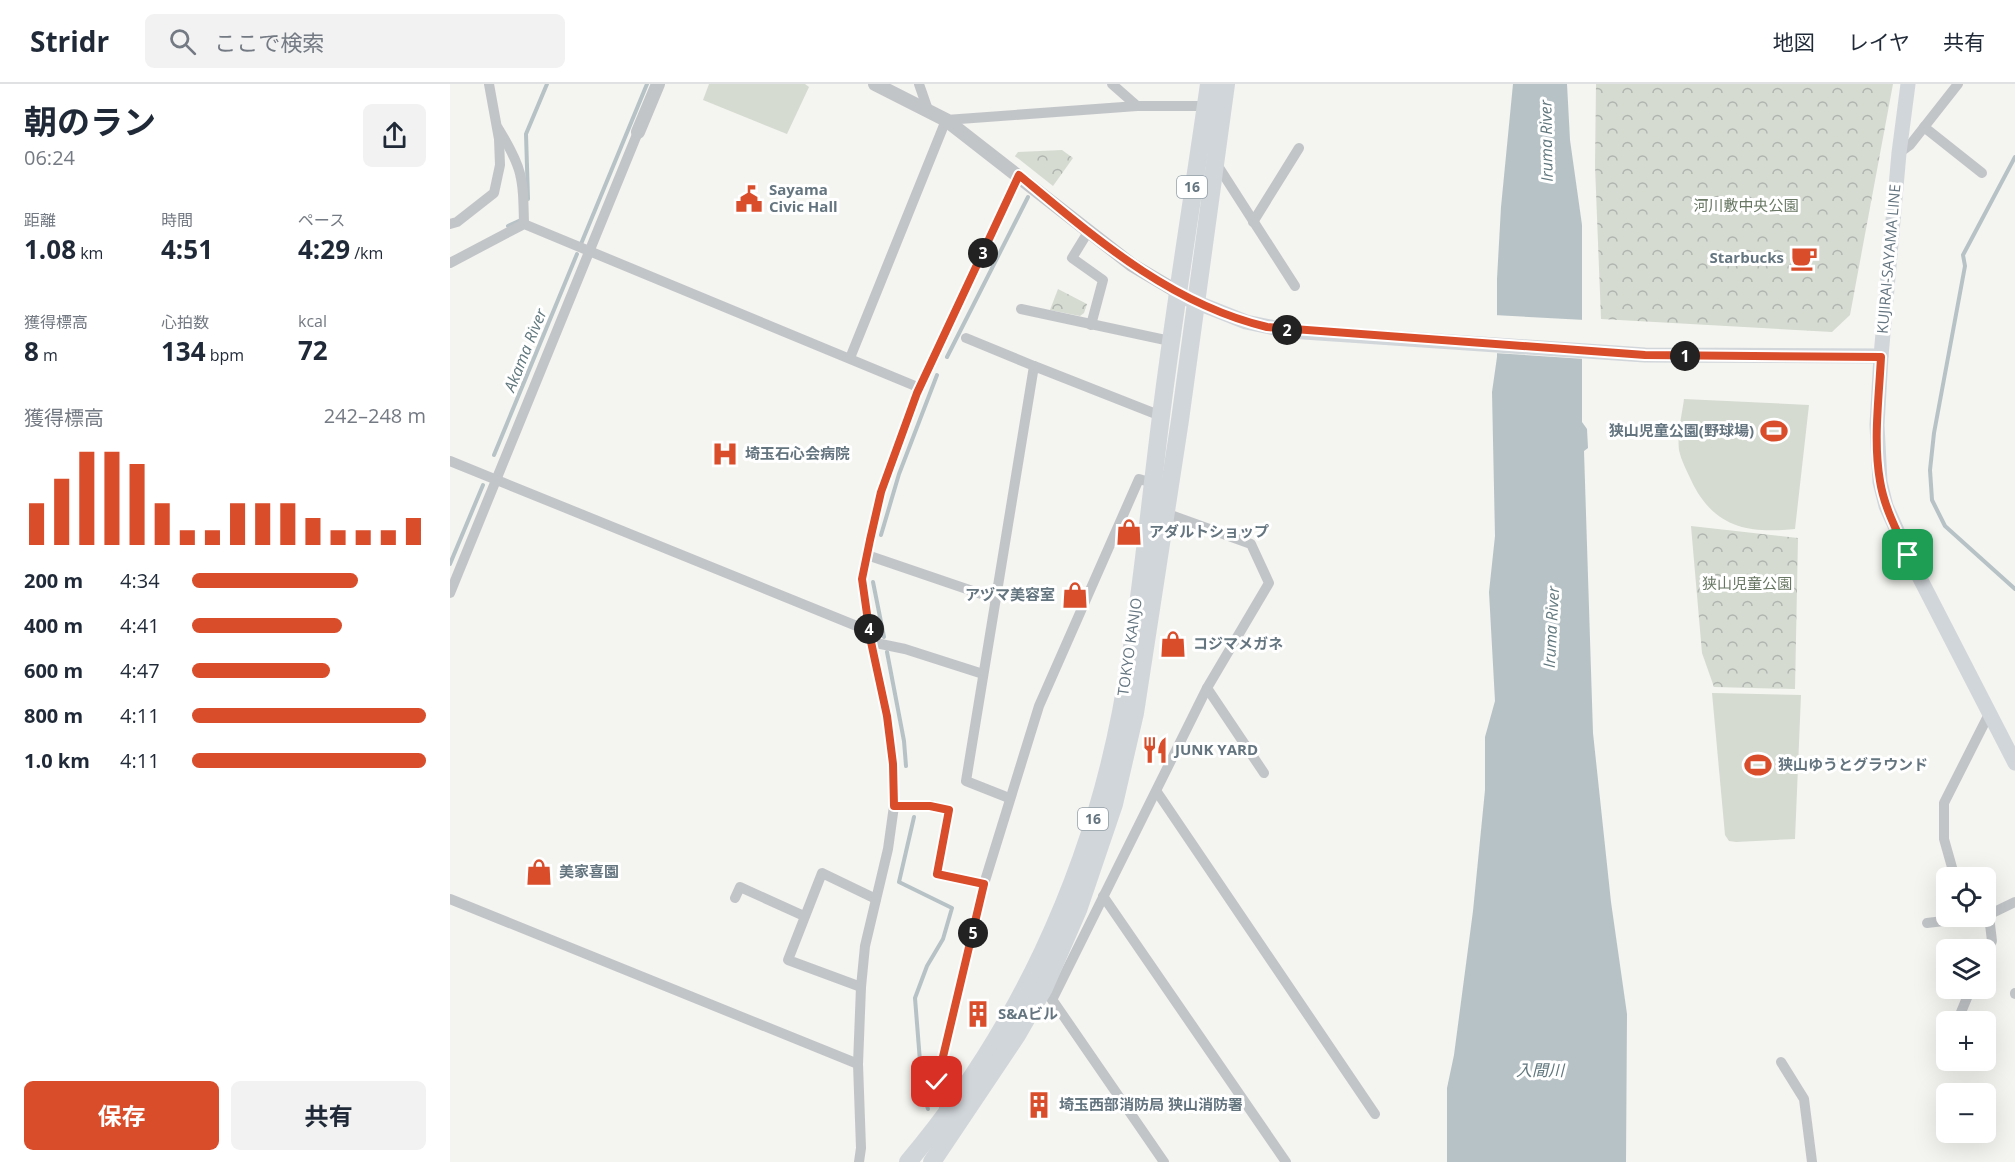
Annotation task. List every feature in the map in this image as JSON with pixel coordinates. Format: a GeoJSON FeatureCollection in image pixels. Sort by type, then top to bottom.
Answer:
{"type":"FeatureCollection","features":[{"type":"Feature","properties":{"kind":"highway","name":"TOKYO KANJO"},"geometry":{"type":"LineString","coordinates":[[932,1162],[1017,1035],[1048,994],[1114,804],[1135,713],[1216,163],[1214,105],[1209,84]]}},
{"type":"Feature","properties":{"kind":"highway","name":"TOKYO KANJO"},"geometry":{"type":"LineString","coordinates":[[908,1162],[946,1114],[1005,1026],[1032,978],[1082,853],[1103,788],[1121,711],[1153,483],[1176,291],[1214,105],[1226,84]]}},
{"type":"Feature","properties":{"kind":"main road","name":"KUJIRAI-SAYAMA LINE"},"geometry":{"type":"LineString","coordinates":[[1908,84],[1899,153],[1881,357],[1878,457],[1886,506],[1908,555],[2015,763]]}},
{"type":"Feature","properties":{"kind":"main road"},"geometry":{"type":"LineString","coordinates":[[1176,291],[1196,303],[1246,322],[1316,333],[1645,355],[1881,357]]}},
{"type":"Feature","properties":{"kind":"street"},"geometry":{"type":"LineString","coordinates":[[450,224],[457,222],[494,193],[500,165],[499,139],[489,84]]}},
{"type":"Feature","properties":{"kind":"street"},"geometry":{"type":"LineString","coordinates":[[450,593],[658,84]]}},
{"type":"Feature","properties":{"kind":"street"},"geometry":{"type":"LineString","coordinates":[[875,84],[946,120],[1019,175],[1132,266],[1176,291]]}},
{"type":"Feature","properties":{"kind":"street"},"geometry":{"type":"LineString","coordinates":[[919,84],[928,110]]}},
{"type":"Feature","properties":{"kind":"street"},"geometry":{"type":"LineString","coordinates":[[1113,84],[1137,106]]}},
{"type":"Feature","properties":{"kind":"street"},"geometry":{"type":"LineString","coordinates":[[1899,153],[1910,145],[1958,84]]}},
{"type":"Feature","properties":{"kind":"street"},"geometry":{"type":"LineString","coordinates":[[946,120],[1137,106],[1214,105]]}},
{"type":"Feature","properties":{"kind":"street"},"geometry":{"type":"LineString","coordinates":[[494,120],[517,159],[523,177],[524,224]]}},
{"type":"Feature","properties":{"kind":"street"},"geometry":{"type":"LineString","coordinates":[[850,358],[946,120]]}},
{"type":"Feature","properties":{"kind":"street"},"geometry":{"type":"LineString","coordinates":[[1924,127],[1982,173]]}},
{"type":"Feature","properties":{"kind":"street"},"geometry":{"type":"LineString","coordinates":[[1253,222],[1299,148]]}},
{"type":"Feature","properties":{"kind":"street"},"geometry":{"type":"LineString","coordinates":[[1216,163],[1295,286]]}},
{"type":"Feature","properties":{"kind":"street"},"geometry":{"type":"LineString","coordinates":[[859,1162],[861,1148],[858,1064],[865,946],[888,849],[894,806],[893,764],[887,716],[870,636],[862,579],[881,492],[920,388],[1019,175]]}},
{"type":"Feature","properties":{"kind":"street"},"geometry":{"type":"LineString","coordinates":[[524,224],[920,388]]}},
{"type":"Feature","properties":{"kind":"street"},"geometry":{"type":"LineString","coordinates":[[450,263],[524,224]]}},
{"type":"Feature","properties":{"kind":"street"},"geometry":{"type":"LineString","coordinates":[[1088,232],[1072,258],[1103,279],[1091,325]]}},
{"type":"Feature","properties":{"kind":"street"},"geometry":{"type":"LineString","coordinates":[[1021,309],[1170,341]]}},
{"type":"Feature","properties":{"kind":"street"},"geometry":{"type":"LineString","coordinates":[[966,338],[1161,416]]}},
{"type":"Feature","properties":{"kind":"street"},"geometry":{"type":"LineString","coordinates":[[1010,798],[966,781],[1034,366]]}},
{"type":"Feature","properties":{"kind":"street"},"geometry":{"type":"LineString","coordinates":[[450,461],[870,636],[983,674]]}},
{"type":"Feature","properties":{"kind":"street"},"geometry":{"type":"LineString","coordinates":[[946,1114],[937,1082],[984,884],[1039,706],[1138,479],[1153,483]]}},
{"type":"Feature","properties":{"kind":"street"},"geometry":{"type":"LineString","coordinates":[[1164,1162],[1048,994],[1103,896],[1208,688],[1269,584],[1251,544],[1165,513]]}},
{"type":"Feature","properties":{"kind":"street"},"geometry":{"type":"LineString","coordinates":[[867,555],[996,599]]}},
{"type":"Feature","properties":{"kind":"street"},"geometry":{"type":"LineString","coordinates":[[1208,688],[1264,773]]}},
{"type":"Feature","properties":{"kind":"street"},"geometry":{"type":"LineString","coordinates":[[1952,867],[1944,838],[1944,803],[1989,714]]}},
{"type":"Feature","properties":{"kind":"street"},"geometry":{"type":"LineString","coordinates":[[1157,792],[1375,1114]]}},
{"type":"Feature","properties":{"kind":"street"},"geometry":{"type":"LineString","coordinates":[[894,806],[930,806],[949,810],[937,874],[984,884]]}},
{"type":"Feature","properties":{"kind":"street"},"geometry":{"type":"LineString","coordinates":[[861,987],[788,960],[822,873],[876,899]]}},
{"type":"Feature","properties":{"kind":"street"},"geometry":{"type":"LineString","coordinates":[[735,898],[740,887],[804,915]]}},
{"type":"Feature","properties":{"kind":"street"},"geometry":{"type":"LineString","coordinates":[[1103,896],[1286,1162]]}},
{"type":"Feature","properties":{"kind":"street"},"geometry":{"type":"LineString","coordinates":[[450,899],[858,1064]]}},
{"type":"Feature","properties":{"kind":"street"},"geometry":{"type":"LineString","coordinates":[[1996,912],[2015,902]]}},
{"type":"Feature","properties":{"kind":"street"},"geometry":{"type":"LineString","coordinates":[[1927,923],[1936,922]]}},
{"type":"Feature","properties":{"kind":"street"},"geometry":{"type":"LineString","coordinates":[[1781,1062],[1804,1099],[1812,1162]]}},
{"type":"Feature","properties":{"kind":"green space"},"geometry":{"type":"Polygon","coordinates":[[[709,84],[805,84],[809,87],[787,134],[703,100],[709,84]]]}},
{"type":"Feature","properties":{"kind":"green space","name":"河川敷中央公園"},"geometry":{"type":"Polygon","coordinates":[[[1596,84],[1893,84],[1850,315],[1832,332],[1601,319],[1595,166],[1596,84]]]}},
{"type":"Feature","properties":{"kind":"green space"},"geometry":{"type":"Polygon","coordinates":[[[1062,150],[1073,158],[1053,186],[1015,156],[1018,152],[1062,150]]]}},
{"type":"Feature","properties":{"kind":"green space"},"geometry":{"type":"Polygon","coordinates":[[[1058,289],[1087,304],[1084,313],[1080,316],[1050,310],[1058,289]]]}},
{"type":"Feature","properties":{"kind":"green space"},"geometry":{"type":"Polygon","coordinates":[[[1684,399],[1809,405],[1795,529],[1747,528],[1733,524],[1710,508],[1691,480],[1679,450],[1679,431],[1684,399]]]}},
{"type":"Feature","properties":{"kind":"green space","name":"狭山児童公園"},"geometry":{"type":"Polygon","coordinates":[[[1691,526],[1798,538],[1795,689],[1714,687],[1702,653],[1691,526]]]}},
{"type":"Feature","properties":{"kind":"green space","name":"狭山ゆうとグラウンド"},"geometry":{"type":"Polygon","coordinates":[[[1712,693],[1801,695],[1795,839],[1736,842],[1729,841],[1725,835],[1712,693]]]}},
{"type":"Feature","properties":{"kind":"water","name":"入間川"},"geometry":{"type":"Polygon","coordinates":[[[1513,84],[1567,84],[1570,140],[1582,225],[1582,422],[1587,429],[1588,448],[1584,451],[1593,733],[1611,902],[1627,1014],[1626,1162],[1447,1162],[1447,1088],[1454,1055],[1473,911],[1485,790],[1485,737],[1495,701],[1489,592],[1495,536],[1492,392],[1497,357],[1497,279],[1501,207],[1513,84]]]}},
{"type":"Feature","properties":{"kind":"pier"},"geometry":{"type":"Polygon","coordinates":[[[1494,315],[1585,320],[1585,359],[1494,353],[1494,315]]]}},
{"type":"Feature","properties":{"kind":"waterway"},"geometry":{"type":"LineString","coordinates":[[528,199],[526,134],[547,84]]}},
{"type":"Feature","properties":{"kind":"waterway","name":"Akama River"},"geometry":{"type":"LineString","coordinates":[[581,244],[647,84]]}},
{"type":"Feature","properties":{"kind":"waterway"},"geometry":{"type":"LineString","coordinates":[[2015,157],[1963,255],[1965,266],[1934,433],[1930,470],[1932,500],[1945,526],[2015,589]]}},
{"type":"Feature","properties":{"kind":"waterway"},"geometry":{"type":"LineString","coordinates":[[947,357],[1028,197]]}},
{"type":"Feature","properties":{"kind":"waterway"},"geometry":{"type":"LineString","coordinates":[[508,226],[521,220]]}},
{"type":"Feature","properties":{"kind":"waterway","name":"Akama River"},"geometry":{"type":"LineString","coordinates":[[494,455],[577,254]]}},
{"type":"Feature","properties":{"kind":"waterway"},"geometry":{"type":"LineString","coordinates":[[881,535],[899,474],[937,375]]}},
{"type":"Feature","properties":{"kind":"waterway","name":"Akama River"},"geometry":{"type":"LineString","coordinates":[[450,564],[483,485]]}},
{"type":"Feature","properties":{"kind":"waterway"},"geometry":{"type":"LineString","coordinates":[[873,582],[884,637]]}},
{"type":"Feature","properties":{"kind":"waterway"},"geometry":{"type":"LineString","coordinates":[[887,652],[904,741],[906,766]]}},
{"type":"Feature","properties":{"kind":"waterway"},"geometry":{"type":"LineString","coordinates":[[914,817],[899,882],[952,908],[943,939],[927,966],[915,998],[921,1074]]}},
{"type":"Feature","properties":{"kind":"waterway"},"geometry":{"type":"LineString","coordinates":[[921,1087],[928,1109]]}},
{"type":"Feature","properties":{"kind":"place","name":"Sayama Civic Hall"},"geometry":{"type":"Point","coordinates":[749,199]}},
{"type":"Feature","properties":{"kind":"place","name":"Starbucks"},"geometry":{"type":"Point","coordinates":[1804,258]}},
{"type":"Feature","properties":{"kind":"place","name":"狭山児童公園(野球場)"},"geometry":{"type":"Point","coordinates":[1774,431]}},
{"type":"Feature","properties":{"kind":"place","name":"埼玉石心会病院"},"geometry":{"type":"Point","coordinates":[725,454]}},
{"type":"Feature","properties":{"kind":"place","name":"アダルトショップ"},"geometry":{"type":"Point","coordinates":[1129,532]}},
{"type":"Feature","properties":{"kind":"place","name":"アヅマ美容室"},"geometry":{"type":"Point","coordinates":[1075,595]}},
{"type":"Feature","properties":{"kind":"place","name":"コジマメガネ"},"geometry":{"type":"Point","coordinates":[1173,644]}},
{"type":"Feature","properties":{"kind":"place","name":"JUNK YARD"},"geometry":{"type":"Point","coordinates":[1155,750]}},
{"type":"Feature","properties":{"kind":"place","name":"狭山ゆうとグラウンド"},"geometry":{"type":"Point","coordinates":[1758,765]}},
{"type":"Feature","properties":{"kind":"place","name":"美家喜園"},"geometry":{"type":"Point","coordinates":[539,872]}},
{"type":"Feature","properties":{"kind":"place","name":"S&Aビル"},"geometry":{"type":"Point","coordinates":[978,1014]}},
{"type":"Feature","properties":{"kind":"place","name":"埼玉西部消防局 狭山消防署"},"geometry":{"type":"Point","coordinates":[1039,1105]}},
{"type":"Feature","properties":{"kind":"route"},"geometry":{"type":"LineString","coordinates":[[937,1082],[984,884],[937,874],[949,810],[930,806],[894,806],[893,764],[887,716],[867,621],[862,579],[881,492],[917,393],[1019,175],[1132,266],[1196,303],[1221,314],[1267,327],[1316,333],[1645,355],[1881,357],[1877,425],[1880,482],[1886,506],[1908,555]]}},
{"type":"Feature","properties":{"kind":"water label","name":"Iruma River"},"geometry":{"type":"Point","coordinates":[1546,141]}},
{"type":"Feature","properties":{"kind":"water label","name":"Iruma River"},"geometry":{"type":"Point","coordinates":[1551,627]}}]}
